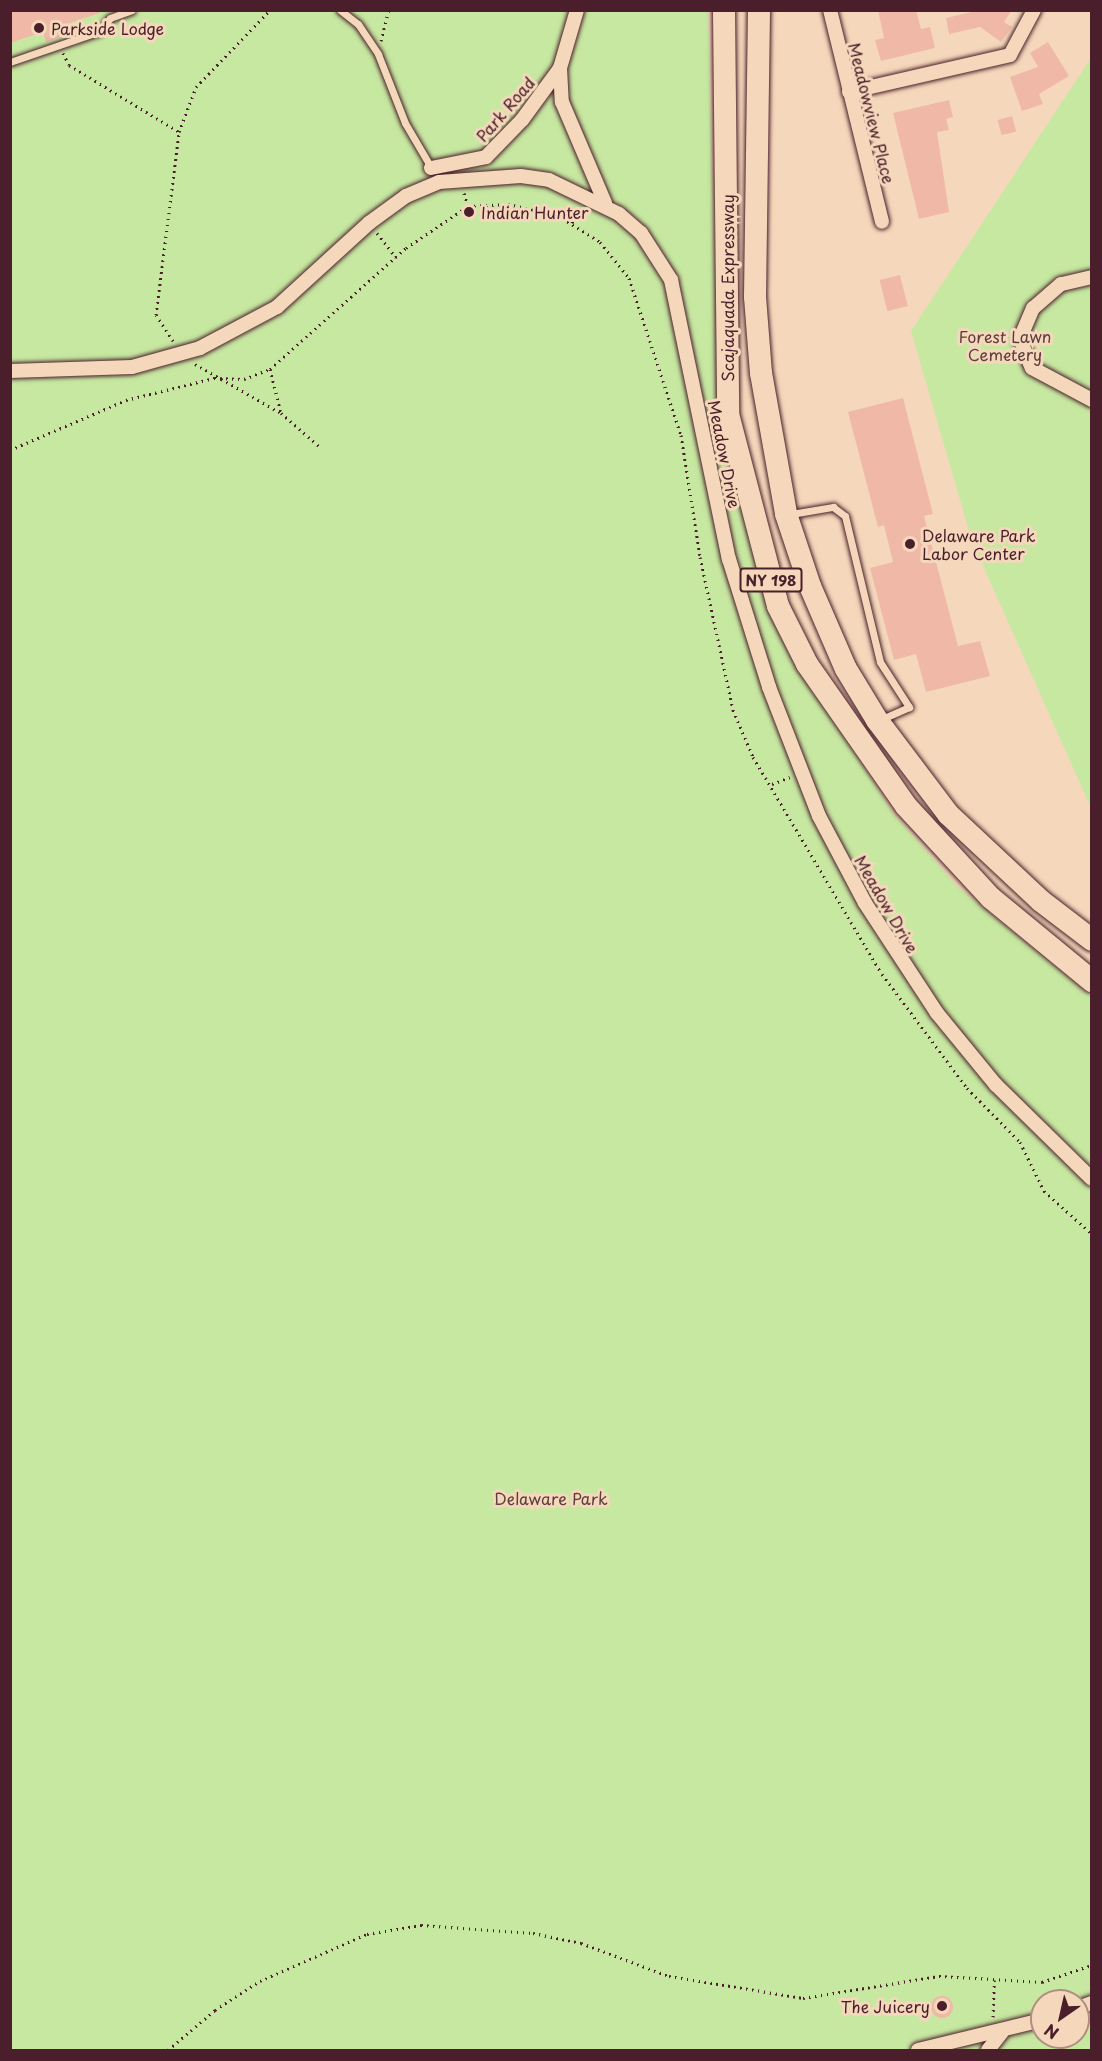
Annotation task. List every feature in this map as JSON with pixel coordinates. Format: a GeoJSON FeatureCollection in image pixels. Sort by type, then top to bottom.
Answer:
{"type":"FeatureCollection","features":[{"type":"Feature","properties":{"kind":"highway","name":"Scajaquada Expressway"},"geometry":{"type":"LineString","coordinates":[[724,10],[728,414],[778,606],[807,664],[906,806],[991,898],[1092,981]]}},
{"type":"Feature","properties":{"kind":"highway","name":"Scajaquada Expressway"},"geometry":{"type":"LineString","coordinates":[[759,10],[755,297],[769,434],[786,514],[846,669],[877,720],[948,814],[1024,887],[1092,940]]}},
{"type":"Feature","properties":{"kind":"street","name":"Park Road"},"geometry":{"type":"LineString","coordinates":[[431,168],[486,157],[560,68],[577,10]]}},
{"type":"Feature","properties":{"kind":"street","name":"Meadowview Place"},"geometry":{"type":"LineString","coordinates":[[830,10],[882,222]]}},
{"type":"Feature","properties":{"kind":"street"},"geometry":{"type":"LineString","coordinates":[[849,92],[1010,55],[1034,10]]}},
{"type":"Feature","properties":{"kind":"street","name":"Park Road"},"geometry":{"type":"LineString","coordinates":[[560,68],[568,122],[605,203]]}},
{"type":"Feature","properties":{"kind":"street","name":"Meadow Drive"},"geometry":{"type":"LineString","coordinates":[[10,371],[132,367],[182,354],[277,307],[369,224],[406,196],[439,182],[521,176],[549,180],[605,203],[641,232],[671,280],[734,579],[819,816],[871,914],[937,1013],[996,1085],[1092,1179]]}},
{"type":"Feature","properties":{"kind":"street"},"geometry":{"type":"LineString","coordinates":[[1092,277],[1061,284],[1033,308],[1020,339],[1032,368],[1092,400]]}},
{"type":"Feature","properties":{"kind":"street"},"geometry":{"type":"LineString","coordinates":[[918,2050],[1030,2024]]}},
{"type":"Feature","properties":{"kind":"street"},"geometry":{"type":"LineString","coordinates":[[988,2050],[1002,2032]]}},
{"type":"Feature","properties":{"kind":"lane"},"geometry":{"type":"LineString","coordinates":[[10,62],[100,31],[110,18],[132,10]]}},
{"type":"Feature","properties":{"kind":"lane"},"geometry":{"type":"LineString","coordinates":[[340,10],[358,24],[378,54],[405,123],[439,182]]}},
{"type":"Feature","properties":{"kind":"lane"},"geometry":{"type":"LineString","coordinates":[[786,514],[832,507],[844,516],[880,662],[909,707],[877,720]]}},
{"type":"Feature","properties":{"kind":"path"},"geometry":{"type":"LineString","coordinates":[[270,10],[196,87],[179,132],[156,315],[182,354],[214,378],[281,413],[319,446]]}},
{"type":"Feature","properties":{"kind":"path"},"geometry":{"type":"LineString","coordinates":[[378,54],[389,10]]}},
{"type":"Feature","properties":{"kind":"path"},"geometry":{"type":"LineString","coordinates":[[64,54],[69,65],[179,132]]}},
{"type":"Feature","properties":{"kind":"path"},"geometry":{"type":"LineString","coordinates":[[10,450],[126,400],[214,378],[244,379],[270,369],[450,213],[468,206],[508,204],[572,223],[600,242],[629,278],[681,435],[700,557],[733,710],[753,757],[882,974],[967,1088],[1020,1142],[1044,1191],[1092,1234]]}},
{"type":"Feature","properties":{"kind":"path"},"geometry":{"type":"LineString","coordinates":[[369,224],[396,258]]}},
{"type":"Feature","properties":{"kind":"path"},"geometry":{"type":"LineString","coordinates":[[270,369],[281,413]]}},
{"type":"Feature","properties":{"kind":"path"},"geometry":{"type":"LineString","coordinates":[[168,2050],[215,2010],[269,1977],[367,1934],[421,1925],[533,1933],[581,1943],[669,1976],[803,1998],[939,1976],[1042,1982],[1092,1965]]}},
{"type":"Feature","properties":{"kind":"path"},"geometry":{"type":"LineString","coordinates":[[993,2020],[994,1980]]}},
{"type":"Feature","properties":{"kind":"green space","name":"Delaware Park"},"geometry":{"type":"Polygon","coordinates":[[[11,11],[708,11],[718,388],[803,670],[893,813],[958,887],[1091,996],[1091,2050],[11,2050],[11,11]]]}},
{"type":"Feature","properties":{"kind":"green space","name":"Forest Lawn Cemetery"},"geometry":{"type":"Polygon","coordinates":[[[1091,58],[1091,808],[972,541],[911,331],[1091,58]]]}},
{"type":"Feature","properties":{"kind":"building","name":"Parkside Lodge"},"geometry":{"type":"Polygon","coordinates":[[[10,10],[100,10],[100,13],[67,24],[70,34],[46,42],[43,32],[10,43],[10,10]]]}},
{"type":"Feature","properties":{"kind":"building"},"geometry":{"type":"Polygon","coordinates":[[[878,10],[916,10],[921,29],[930,27],[935,48],[881,61],[875,40],[884,38],[878,10]]]}},
{"type":"Feature","properties":{"kind":"building"},"geometry":{"type":"Polygon","coordinates":[[[980,10],[1012,10],[1004,22],[1012,27],[1001,42],[980,27],[949,34],[946,18],[980,10]]]}},
{"type":"Feature","properties":{"kind":"building"},"geometry":{"type":"Polygon","coordinates":[[[1048,42],[1069,76],[1039,94],[1043,104],[1022,111],[1010,77],[1038,67],[1030,53],[1048,42]]]}},
{"type":"Feature","properties":{"kind":"building"},"geometry":{"type":"Polygon","coordinates":[[[949,100],[953,117],[946,119],[949,130],[937,132],[949,212],[919,219],[893,113],[949,100]]]}},
{"type":"Feature","properties":{"kind":"building"},"geometry":{"type":"Polygon","coordinates":[[[1012,116],[1016,131],[1002,135],[998,120],[1012,116]]]}},
{"type":"Feature","properties":{"kind":"building"},"geometry":{"type":"Polygon","coordinates":[[[900,275],[908,306],[887,311],[880,280],[900,275]]]}},
{"type":"Feature","properties":{"kind":"building","name":"Delaware Park Labor Center"},"geometry":{"type":"Polygon","coordinates":[[[903,398],[933,514],[924,516],[958,646],[980,641],[990,676],[926,692],[916,654],[894,660],[870,568],[893,562],[884,525],[878,527],[848,412],[903,398]]]}},
{"type":"Feature","properties":{"kind":"building","name":"The Juicery"},"geometry":{"type":"Polygon","coordinates":[[[942,1996],[950,1999],[953,2007],[950,2015],[942,2018],[934,2015],[931,2007],[934,1999],[942,1996]]]}},
{"type":"Feature","properties":{"kind":"place","name":"Parkside Lodge"},"geometry":{"type":"Point","coordinates":[39,28]}},
{"type":"Feature","properties":{"kind":"place","name":"Indian Hunter"},"geometry":{"type":"Point","coordinates":[469,212]}},
{"type":"Feature","properties":{"kind":"place","name":"Delaware Park Labor Center"},"geometry":{"type":"Point","coordinates":[910,544]}},
{"type":"Feature","properties":{"kind":"place","name":"The Juicery"},"geometry":{"type":"Point","coordinates":[942,2006]}}]}
